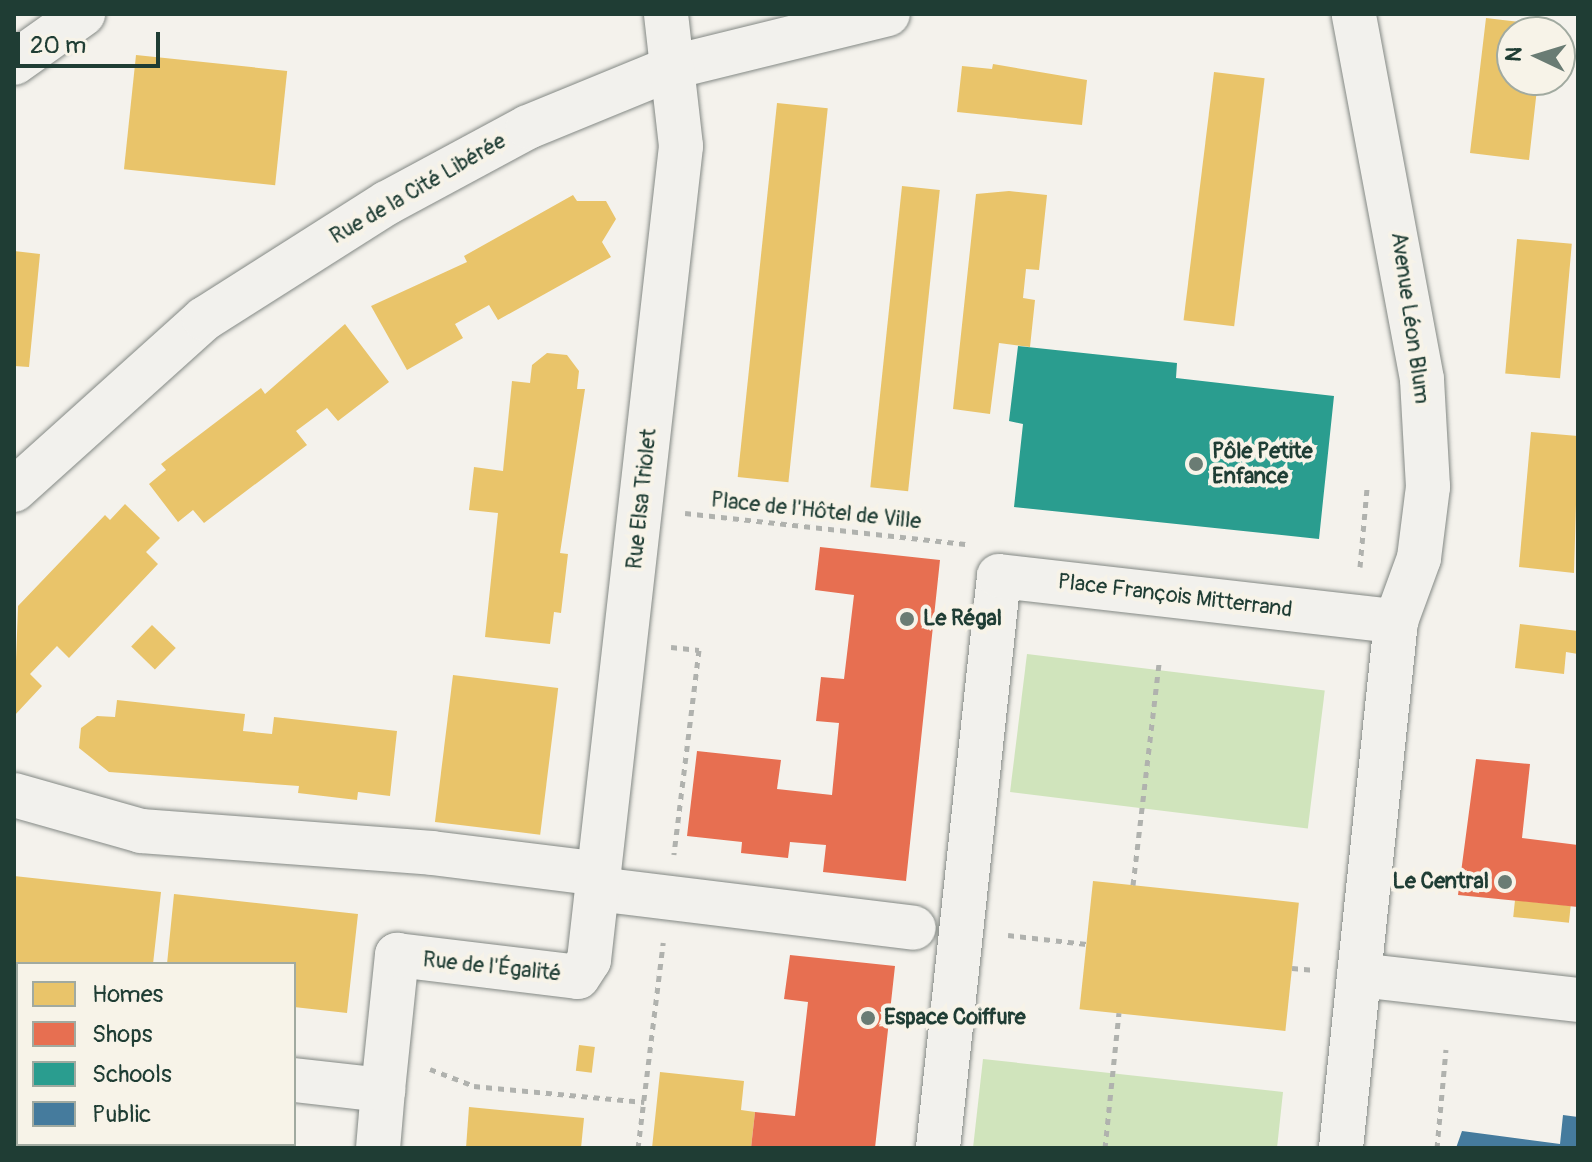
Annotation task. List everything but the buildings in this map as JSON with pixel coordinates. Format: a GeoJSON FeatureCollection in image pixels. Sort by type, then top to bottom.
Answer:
{"type":"FeatureCollection","features":[{"type":"Feature","properties":{"kind":"street"},"geometry":{"type":"LineString","coordinates":[[14,63],[83,14]]}},
{"type":"Feature","properties":{"kind":"street","name":"Rue Elsa Triolet"},"geometry":{"type":"LineString","coordinates":[[593,931],[681,146],[677,66],[666,14]]}},
{"type":"Feature","properties":{"kind":"street","name":"Rue de la Cité Libérée"},"geometry":{"type":"LineString","coordinates":[[14,490],[228,304],[387,203],[528,127],[677,66],[888,14]]}},
{"type":"Feature","properties":{"kind":"street","name":"Avenue Léon Blum"},"geometry":{"type":"LineString","coordinates":[[1354,14],[1422,379],[1428,487],[1419,558],[1396,621]]}},
{"type":"Feature","properties":{"kind":"street","name":"Place François Mitterrand"},"geometry":{"type":"LineString","coordinates":[[938,1148],[999,576],[1396,621]]}},
{"type":"Feature","properties":{"kind":"street"},"geometry":{"type":"LineString","coordinates":[[1341,1148],[1340,973],[1396,621]]}},
{"type":"Feature","properties":{"kind":"street"},"geometry":{"type":"LineString","coordinates":[[14,795],[141,831],[432,853],[599,882],[914,928]]}},
{"type":"Feature","properties":{"kind":"street","name":"Rue de l'Égalité"},"geometry":{"type":"LineString","coordinates":[[383,1090],[397,955],[578,977],[593,931]]}},
{"type":"Feature","properties":{"kind":"street"},"geometry":{"type":"LineString","coordinates":[[1340,973],[1578,1000]]}},
{"type":"Feature","properties":{"kind":"street"},"geometry":{"type":"LineString","coordinates":[[296,1080],[383,1090],[378,1148]]}},
{"type":"Feature","properties":{"kind":"path"},"geometry":{"type":"LineString","coordinates":[[1360,567],[1367,489]]}},
{"type":"Feature","properties":{"kind":"path","name":"Place de l'Hôtel de Ville"},"geometry":{"type":"LineString","coordinates":[[678,513],[964,543]]}},
{"type":"Feature","properties":{"kind":"path"},"geometry":{"type":"LineString","coordinates":[[1133,885],[1159,664]]}},
{"type":"Feature","properties":{"kind":"path"},"geometry":{"type":"LineString","coordinates":[[997,934],[1086,944]]}},
{"type":"Feature","properties":{"kind":"path"},"geometry":{"type":"LineString","coordinates":[[1292,968],[1340,973]]}},
{"type":"Feature","properties":{"kind":"path"},"geometry":{"type":"LineString","coordinates":[[1105,1148],[1119,1013]]}},
{"type":"Feature","properties":{"kind":"path"},"geometry":{"type":"LineString","coordinates":[[1437,1148],[1446,1049]]}},
{"type":"Feature","properties":{"kind":"path"},"geometry":{"type":"LineString","coordinates":[[423,1066],[474,1086],[644,1102]]}},
{"type":"Feature","properties":{"kind":"green space"},"geometry":{"type":"Polygon","coordinates":[[[1027,654],[1325,691],[1308,829],[1010,792],[1027,654]]]}},
{"type":"Feature","properties":{"kind":"green space"},"geometry":{"type":"Polygon","coordinates":[[[983,1059],[1283,1092],[1277,1148],[973,1148],[983,1059]]]}},
{"type":"Feature","properties":{"kind":"place","name":"Pôle Petite Enfance"},"geometry":{"type":"Point","coordinates":[1196,464]}},
{"type":"Feature","properties":{"kind":"place","name":"Le Régal"},"geometry":{"type":"Point","coordinates":[907,619]}},
{"type":"Feature","properties":{"kind":"place","name":"Le Central"},"geometry":{"type":"Point","coordinates":[1505,882]}},
{"type":"Feature","properties":{"kind":"place","name":"Espace Coiffure"},"geometry":{"type":"Point","coordinates":[868,1018]}}]}
